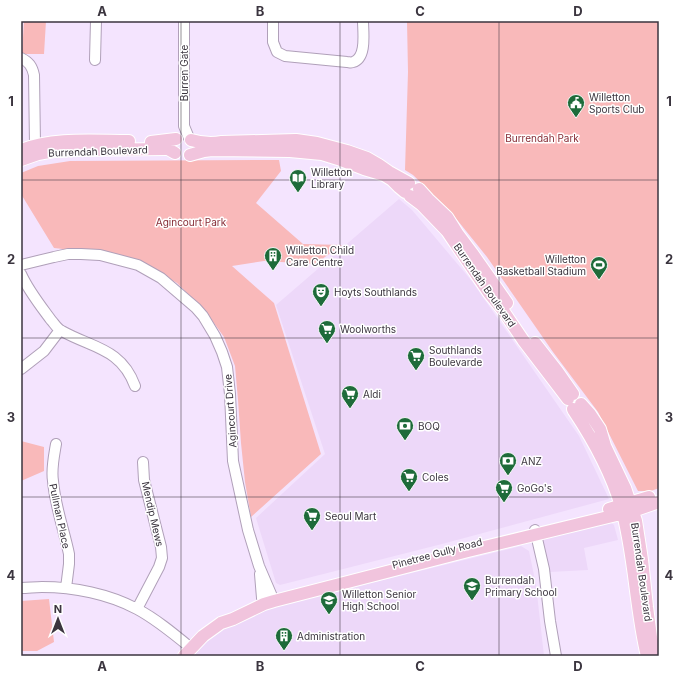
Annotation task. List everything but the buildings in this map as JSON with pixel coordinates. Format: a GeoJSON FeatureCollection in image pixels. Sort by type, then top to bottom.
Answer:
{"type":"FeatureCollection","features":[{"type":"Feature","properties":{"kind":"main road","name":"Burrendah Boulevard"},"geometry":{"type":"LineString","coordinates":[[21,160],[50,142],[154,142],[184,139],[212,144],[222,142],[296,140],[317,142],[347,150],[367,158],[389,172],[411,190],[422,205],[447,231],[523,340],[547,365],[574,402],[574,411],[598,450],[627,508],[636,521],[640,541],[646,607],[656,656]]}},
{"type":"Feature","properties":{"kind":"main road"},"geometry":{"type":"LineString","coordinates":[[184,139],[194,147],[190,155],[183,157],[175,153],[173,147],[174,143],[184,139]]}},
{"type":"Feature","properties":{"kind":"main road","name":"Burrendah Boulevard"},"geometry":{"type":"LineString","coordinates":[[21,150],[54,151],[160,148],[168,149],[175,153]]}},
{"type":"Feature","properties":{"kind":"main road","name":"Burrendah Boulevard"},"geometry":{"type":"LineString","coordinates":[[190,155],[212,150],[290,150],[316,153],[384,175],[399,187],[411,190]]}},
{"type":"Feature","properties":{"kind":"main road","name":"Pinetree Gully Road"},"geometry":{"type":"LineString","coordinates":[[268,599],[627,508],[659,494]]}},
{"type":"Feature","properties":{"kind":"main road","name":"Pinetree Gully Road"},"geometry":{"type":"LineString","coordinates":[[187,652],[203,636],[221,624],[233,619],[268,599],[418,558],[627,508],[659,502]]}},
{"type":"Feature","properties":{"kind":"main road","name":"Burrendah Boulevard"},"geometry":{"type":"LineString","coordinates":[[627,508],[629,543],[643,639],[647,656]]}},
{"type":"Feature","properties":{"kind":"street"},"geometry":{"type":"LineString","coordinates":[[95,60],[96,21]]}},
{"type":"Feature","properties":{"kind":"street","name":"Burren Gate"},"geometry":{"type":"LineString","coordinates":[[184,21],[184,139]]}},
{"type":"Feature","properties":{"kind":"street"},"geometry":{"type":"LineString","coordinates":[[273,21],[273,42],[277,52],[285,56],[347,62],[354,62],[359,58],[362,52],[363,21]]}},
{"type":"Feature","properties":{"kind":"street"},"geometry":{"type":"LineString","coordinates":[[21,58],[28,62],[33,68],[36,150]]}},
{"type":"Feature","properties":{"kind":"street","name":"Agincourt Drive"},"geometry":{"type":"LineString","coordinates":[[21,265],[54,256],[68,254],[100,255],[138,265],[161,278],[196,308],[203,316],[215,336],[227,367],[230,394],[233,461],[248,530],[268,599]]}},
{"type":"Feature","properties":{"kind":"street"},"geometry":{"type":"LineString","coordinates":[[21,274],[26,285],[44,311],[60,330],[117,358],[128,371],[134,386]]}},
{"type":"Feature","properties":{"kind":"street"},"geometry":{"type":"LineString","coordinates":[[21,369],[44,351],[60,330]]}},
{"type":"Feature","properties":{"kind":"street","name":"Pullman Place"},"geometry":{"type":"LineString","coordinates":[[56,444],[53,457],[52,480],[69,554],[66,588]]}},
{"type":"Feature","properties":{"kind":"street","name":"Mendip Mews"},"geometry":{"type":"LineString","coordinates":[[137,609],[159,567],[162,558],[161,547],[144,480],[143,462]]}},
{"type":"Feature","properties":{"kind":"street"},"geometry":{"type":"LineString","coordinates":[[536,532],[544,569],[556,656]]}},
{"type":"Feature","properties":{"kind":"street"},"geometry":{"type":"LineString","coordinates":[[21,588],[66,588],[117,600],[137,609],[166,627],[187,652]]}},
{"type":"Feature","properties":{"kind":"shaded area","name":"Southlands Boulevarde"},"geometry":{"type":"Polygon","coordinates":[[[399,199],[412,210],[471,280],[579,436],[609,499],[442,544],[280,585],[276,583],[256,518],[325,454],[276,305],[399,199]]]}},
{"type":"Feature","properties":{"kind":"shaded area"},"geometry":{"type":"Polygon","coordinates":[[[607,520],[614,525],[618,540],[584,548],[588,570],[550,572],[542,541],[546,535],[607,520]]]}},
{"type":"Feature","properties":{"kind":"shaded area"},"geometry":{"type":"Polygon","coordinates":[[[521,546],[529,551],[536,585],[544,656],[193,656],[209,640],[231,624],[252,613],[288,601],[310,598],[521,546]]]}},
{"type":"Feature","properties":{"kind":"green space"},"geometry":{"type":"Polygon","coordinates":[[[24,21],[46,21],[44,54],[22,54],[24,21]]]}},
{"type":"Feature","properties":{"kind":"green space","name":"Burrendah Park"},"geometry":{"type":"Polygon","coordinates":[[[407,21],[659,21],[659,488],[651,491],[638,491],[598,412],[553,352],[487,257],[450,211],[413,175],[405,170],[408,72],[407,21]]]}},
{"type":"Feature","properties":{"kind":"green space","name":"Agincourt Park"},"geometry":{"type":"Polygon","coordinates":[[[279,160],[281,171],[256,203],[303,244],[342,245],[315,264],[264,261],[232,266],[274,303],[321,454],[251,517],[245,482],[235,366],[224,337],[206,312],[177,283],[135,259],[54,248],[21,194],[21,173],[38,166],[70,161],[279,160]]]}},
{"type":"Feature","properties":{"kind":"green space"},"geometry":{"type":"Polygon","coordinates":[[[21,441],[44,447],[44,471],[21,481],[21,441]]]}},
{"type":"Feature","properties":{"kind":"green space"},"geometry":{"type":"Polygon","coordinates":[[[49,599],[54,642],[37,651],[21,651],[21,601],[49,599]]]}},
{"type":"Feature","properties":{"kind":"place","name":"Willetton Sports Club"},"geometry":{"type":"Point","coordinates":[576,118]}},
{"type":"Feature","properties":{"kind":"place","name":"Willetton Library"},"geometry":{"type":"Point","coordinates":[298,193]}},
{"type":"Feature","properties":{"kind":"place","name":"Willetton Child Care Centre"},"geometry":{"type":"Point","coordinates":[273,271]}},
{"type":"Feature","properties":{"kind":"place","name":"Willetton Basketball Stadium"},"geometry":{"type":"Point","coordinates":[599,280]}},
{"type":"Feature","properties":{"kind":"place","name":"Hoyts Southlands"},"geometry":{"type":"Point","coordinates":[321,307]}},
{"type":"Feature","properties":{"kind":"place","name":"Woolworths"},"geometry":{"type":"Point","coordinates":[327,344]}},
{"type":"Feature","properties":{"kind":"place","name":"Southlands Boulevarde"},"geometry":{"type":"Point","coordinates":[416,371]}},
{"type":"Feature","properties":{"kind":"place","name":"Aldi"},"geometry":{"type":"Point","coordinates":[350,409]}},
{"type":"Feature","properties":{"kind":"place","name":"BOQ"},"geometry":{"type":"Point","coordinates":[405,441]}},
{"type":"Feature","properties":{"kind":"place","name":"ANZ"},"geometry":{"type":"Point","coordinates":[508,476]}},
{"type":"Feature","properties":{"kind":"place","name":"Coles"},"geometry":{"type":"Point","coordinates":[409,492]}},
{"type":"Feature","properties":{"kind":"place","name":"GoGo's"},"geometry":{"type":"Point","coordinates":[504,503]}},
{"type":"Feature","properties":{"kind":"place","name":"Seoul Mart"},"geometry":{"type":"Point","coordinates":[312,531]}},
{"type":"Feature","properties":{"kind":"place","name":"Burrendah Primary School"},"geometry":{"type":"Point","coordinates":[472,601]}},
{"type":"Feature","properties":{"kind":"place","name":"Willetton Senior High School"},"geometry":{"type":"Point","coordinates":[329,615]}},
{"type":"Feature","properties":{"kind":"place","name":"Administration"},"geometry":{"type":"Point","coordinates":[284,651]}}]}
